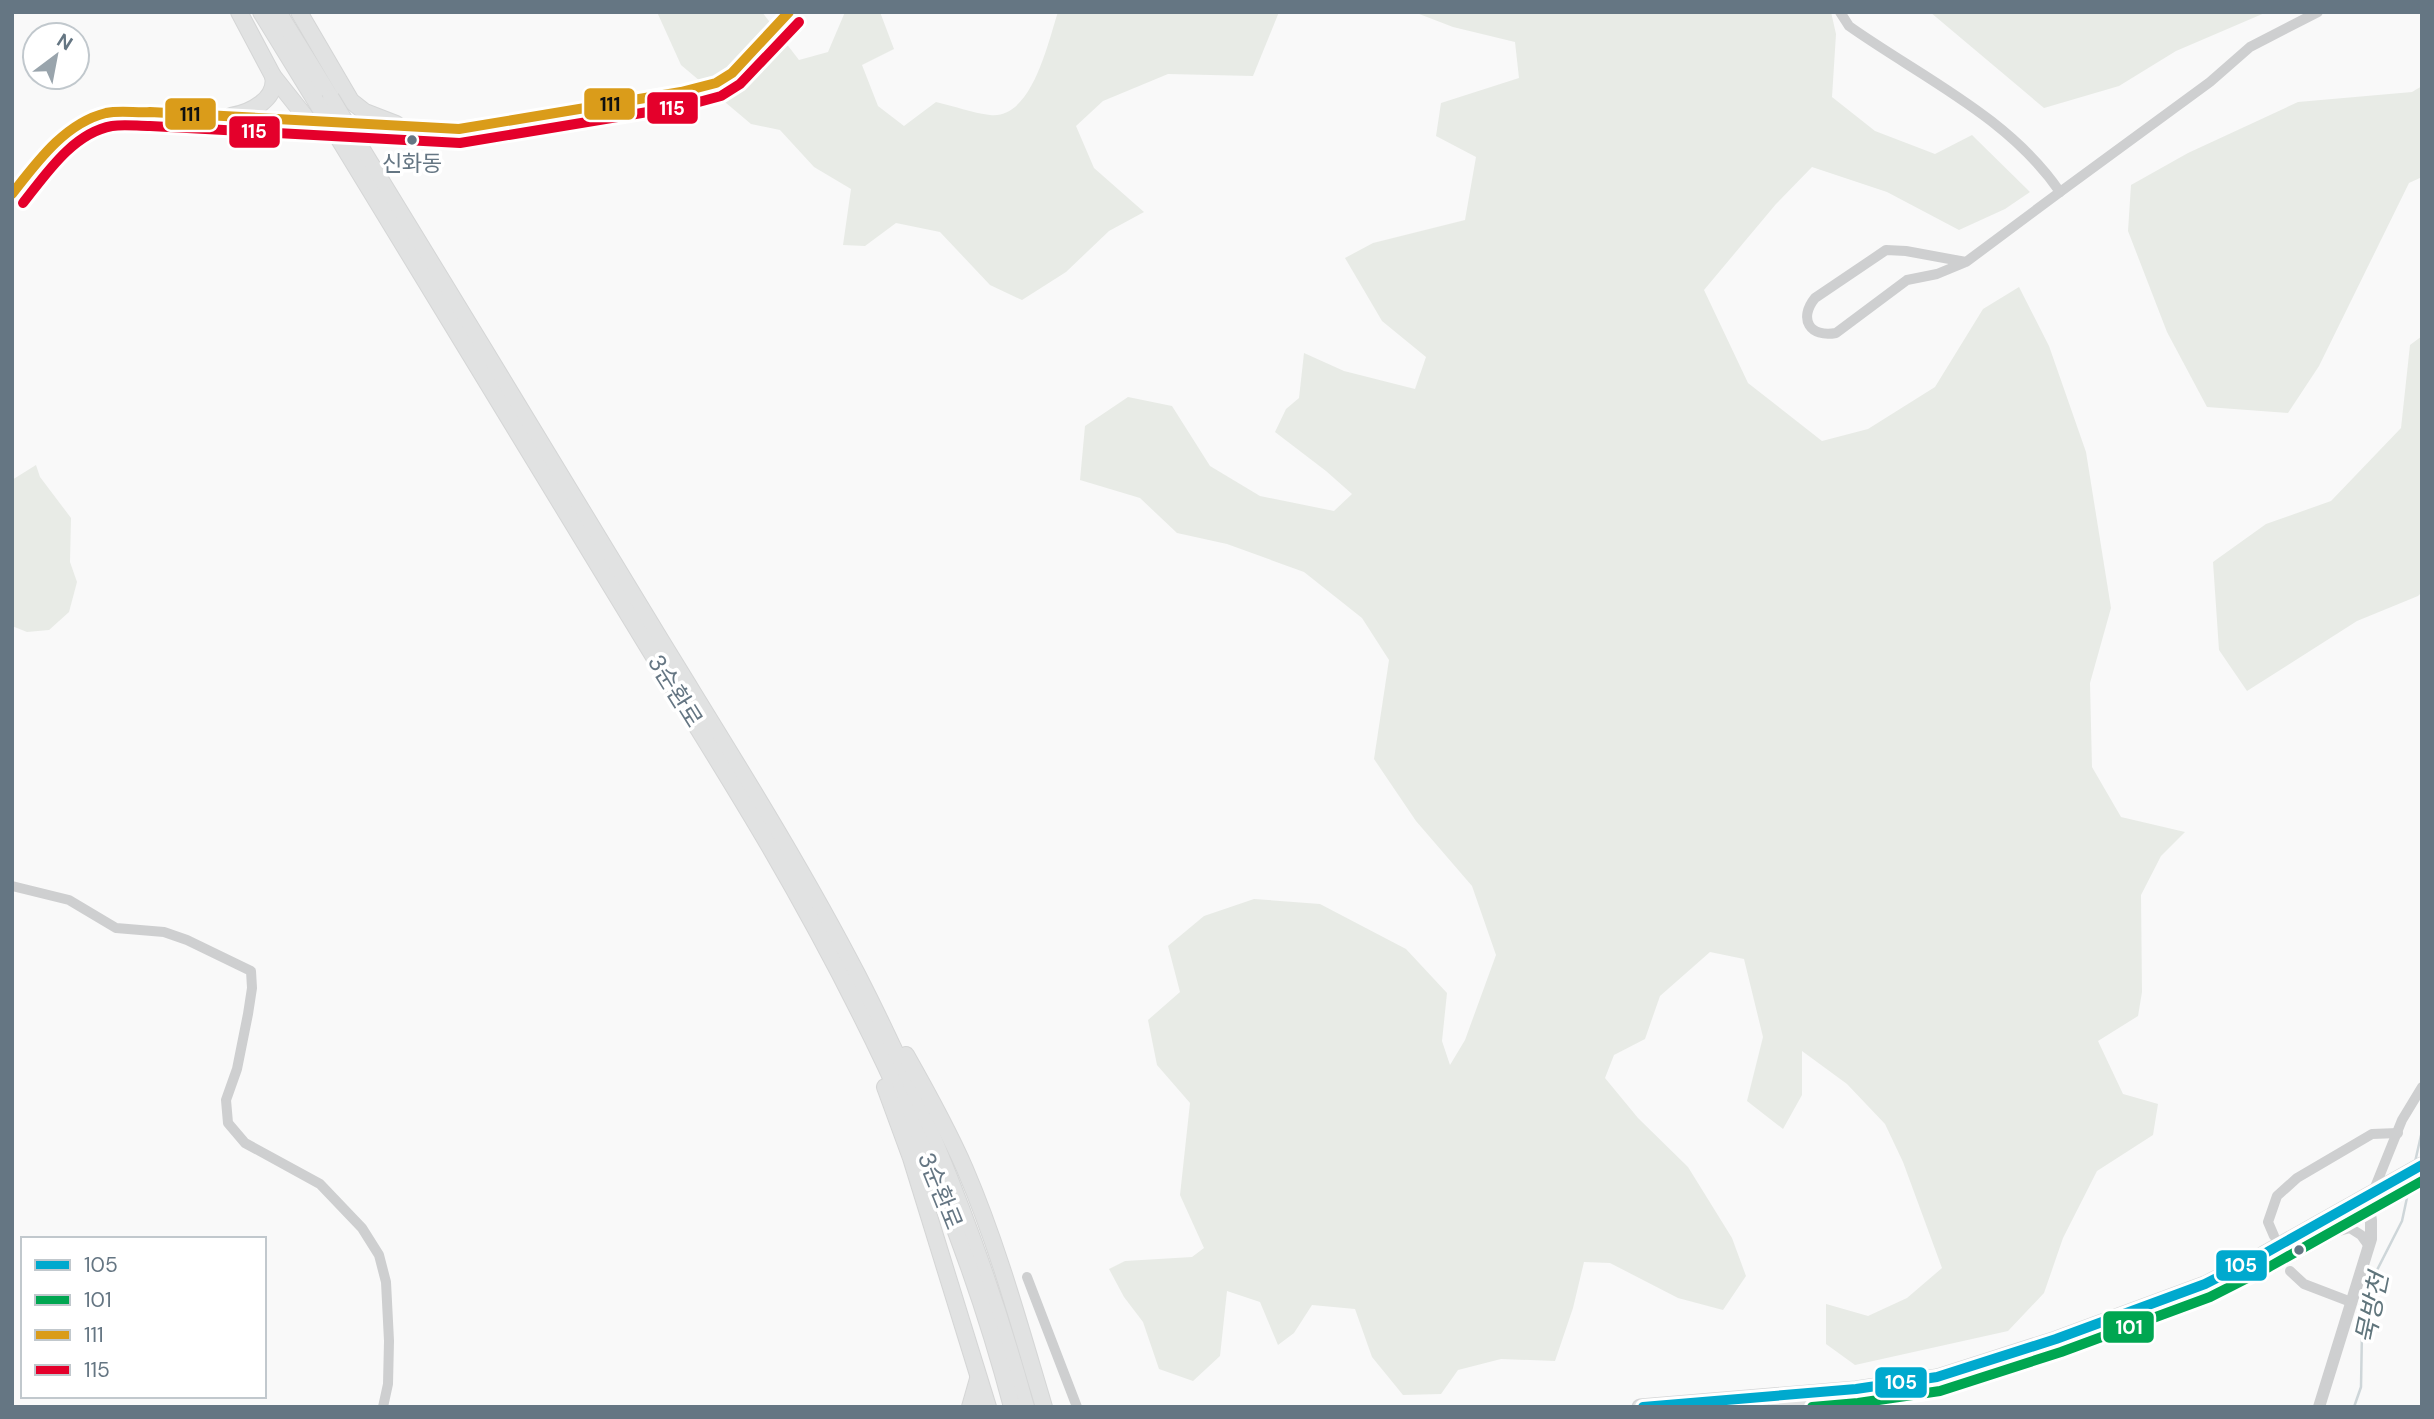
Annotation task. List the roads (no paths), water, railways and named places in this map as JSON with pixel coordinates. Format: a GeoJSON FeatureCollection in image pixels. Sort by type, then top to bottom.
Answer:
{"type":"FeatureCollection","features":[{"type":"Feature","properties":{"kind":"highway"},"geometry":{"type":"LineString","coordinates":[[239,12],[273,76],[303,114],[326,115],[341,110],[351,101]]}},
{"type":"Feature","properties":{"kind":"highway","name":"3순환로"},"geometry":{"type":"LineString","coordinates":[[261,12],[323,99]]}},
{"type":"Feature","properties":{"kind":"highway","name":"3순환로"},"geometry":{"type":"LineString","coordinates":[[278,12],[323,99],[737,791],[838,971],[904,1105],[937,1184],[1018,1405]]}},
{"type":"Feature","properties":{"kind":"highway"},"geometry":{"type":"LineString","coordinates":[[299,12],[351,101],[372,116],[396,124]]}},
{"type":"Feature","properties":{"kind":"highway"},"geometry":{"type":"LineString","coordinates":[[231,116],[244,113],[263,101],[273,89],[273,76]]}},
{"type":"Feature","properties":{"kind":"highway"},"geometry":{"type":"LineString","coordinates":[[343,122],[350,112],[351,101]]}},
{"type":"Feature","properties":{"kind":"highway","name":"3순환로"},"geometry":{"type":"LineString","coordinates":[[347,139],[722,740],[829,923],[886,1035],[942,1161],[990,1290],[1018,1405]]}},
{"type":"Feature","properties":{"kind":"highway"},"geometry":{"type":"LineString","coordinates":[[829,923],[926,1089],[960,1158],[983,1212],[1045,1403]]}},
{"type":"Feature","properties":{"kind":"highway"},"geometry":{"type":"LineString","coordinates":[[838,971],[901,1127],[988,1407]]}},
{"type":"Feature","properties":{"kind":"highway"},"geometry":{"type":"LineString","coordinates":[[970,1407],[978,1377]]}},
{"type":"Feature","properties":{"kind":"main road"},"geometry":{"type":"LineString","coordinates":[[1776,1407],[1855,1400],[1939,1388],[2166,1311],[2271,1265],[2369,1209],[2391,1181],[2422,1165]]}},
{"type":"Feature","properties":{"kind":"main road"},"geometry":{"type":"LineString","coordinates":[[1640,1407],[1856,1389],[1937,1377],[2056,1339],[2205,1284],[2306,1230],[2379,1196],[2419,1181]]}},
{"type":"Feature","properties":{"kind":"street"},"geometry":{"type":"LineString","coordinates":[[12,194],[41,158],[72,129],[106,113],[231,116],[303,114],[343,122],[459,129],[494,125],[716,83],[732,73],[789,12]]}},
{"type":"Feature","properties":{"kind":"street"},"geometry":{"type":"LineString","coordinates":[[1840,12],[1849,26],[2003,130],[2030,155],[2060,192]]}},
{"type":"Feature","properties":{"kind":"street"},"geometry":{"type":"LineString","coordinates":[[1966,262],[1886,250],[1815,298],[1807,308],[1806,321],[1814,330],[1825,335],[1836,333],[1907,280],[1937,274],[1966,262],[2171,108],[2210,82],[2250,47],[2318,12]]}},
{"type":"Feature","properties":{"kind":"street"},"geometry":{"type":"LineString","coordinates":[[12,886],[69,900],[116,928],[164,932],[187,940],[251,971],[252,988],[248,1014],[237,1069],[226,1100],[228,1123],[245,1143],[320,1184],[362,1228],[379,1255],[386,1282],[389,1341],[388,1384],[383,1407]]}},
{"type":"Feature","properties":{"kind":"street"},"geometry":{"type":"LineString","coordinates":[[2379,1196],[2402,1120],[2422,1087]]}},
{"type":"Feature","properties":{"kind":"street"},"geometry":{"type":"LineString","coordinates":[[2274,1236],[2268,1222],[2277,1196],[2297,1178],[2372,1134],[2398,1133]]}},
{"type":"Feature","properties":{"kind":"street"},"geometry":{"type":"LineString","coordinates":[[2319,1407],[2369,1246],[2369,1209]]}},
{"type":"Feature","properties":{"kind":"street"},"geometry":{"type":"LineString","coordinates":[[2321,1236],[2350,1228],[2361,1235],[2369,1246]]}},
{"type":"Feature","properties":{"kind":"street"},"geometry":{"type":"LineString","coordinates":[[2290,1271],[2304,1284],[2351,1302]]}},
{"type":"Feature","properties":{"kind":"street"},"geometry":{"type":"LineString","coordinates":[[1027,1277],[1077,1407]]}},
{"type":"Feature","properties":{"kind":"waterway","name":"묵방천"},"geometry":{"type":"LineString","coordinates":[[2415,1162],[2422,1131]]}},
{"type":"Feature","properties":{"kind":"waterway","name":"묵방천"},"geometry":{"type":"LineString","coordinates":[[2354,1407],[2361,1387],[2362,1329],[2373,1278],[2402,1221],[2408,1193]]}},
{"type":"Feature","properties":{"kind":"place","name":"신화동"},"geometry":{"type":"Point","coordinates":[412,140]}}]}
